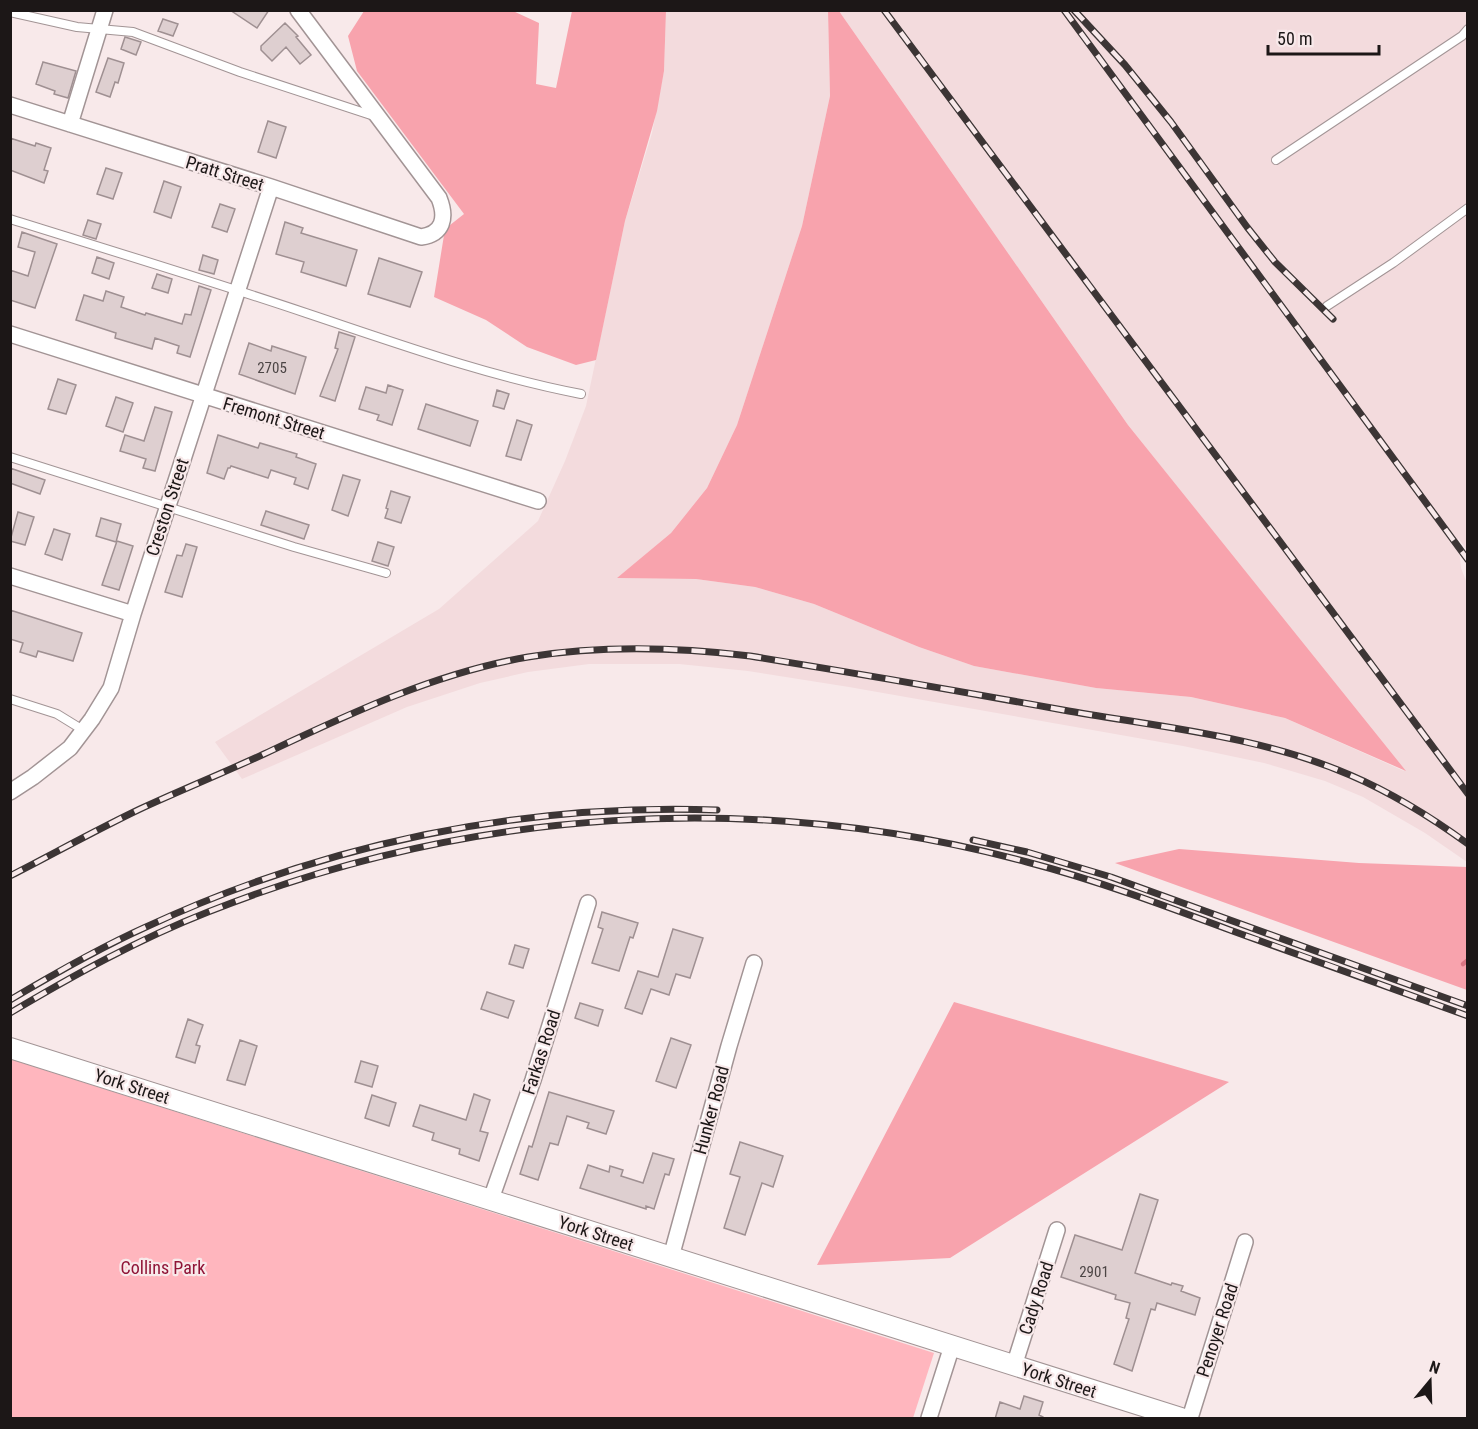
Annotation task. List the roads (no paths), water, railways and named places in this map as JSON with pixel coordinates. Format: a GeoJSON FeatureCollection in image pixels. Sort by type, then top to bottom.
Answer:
{"type":"FeatureCollection","features":[{"type":"Feature","properties":{"kind":"street"},"geometry":{"type":"LineString","coordinates":[[70,124],[105,10]]}},
{"type":"Feature","properties":{"kind":"street"},"geometry":{"type":"LineString","coordinates":[[298,10],[378,117]]}},
{"type":"Feature","properties":{"kind":"street","name":"Pratt Street"},"geometry":{"type":"LineString","coordinates":[[10,105],[421,237],[431,235],[438,230],[443,216],[439,198],[378,117]]}},
{"type":"Feature","properties":{"kind":"street","name":"Creston Street"},"geometry":{"type":"LineString","coordinates":[[10,792],[70,748],[111,688],[271,187]]}},
{"type":"Feature","properties":{"kind":"street","name":"Fremont Street"},"geometry":{"type":"LineString","coordinates":[[10,334],[538,501]]}},
{"type":"Feature","properties":{"kind":"street"},"geometry":{"type":"LineString","coordinates":[[10,576],[133,614]]}},
{"type":"Feature","properties":{"kind":"street","name":"Farkas Road"},"geometry":{"type":"LineString","coordinates":[[491,1200],[533,1080],[588,903]]}},
{"type":"Feature","properties":{"kind":"street","name":"Hunker Road"},"geometry":{"type":"LineString","coordinates":[[670,1257],[754,963]]}},
{"type":"Feature","properties":{"kind":"street","name":"York Street"},"geometry":{"type":"LineString","coordinates":[[10,1048],[1181,1419]]}},
{"type":"Feature","properties":{"kind":"street","name":"Cady Road"},"geometry":{"type":"LineString","coordinates":[[1014,1366],[1057,1230]]}},
{"type":"Feature","properties":{"kind":"street","name":"Penoyer Road"},"geometry":{"type":"LineString","coordinates":[[1190,1419],[1245,1242]]}},
{"type":"Feature","properties":{"kind":"street"},"geometry":{"type":"LineString","coordinates":[[930,1419],[952,1346]]}},
{"type":"Feature","properties":{"kind":"lane"},"geometry":{"type":"LineString","coordinates":[[10,12],[76,27],[133,32],[240,72],[378,117]]}},
{"type":"Feature","properties":{"kind":"lane"},"geometry":{"type":"LineString","coordinates":[[1276,160],[1462,36],[1467,29]]}},
{"type":"Feature","properties":{"kind":"lane"},"geometry":{"type":"LineString","coordinates":[[1327,306],[1393,263],[1467,208]]}},
{"type":"Feature","properties":{"kind":"lane"},"geometry":{"type":"LineString","coordinates":[[10,219],[238,290],[460,363],[543,387],[581,394]]}},
{"type":"Feature","properties":{"kind":"lane"},"geometry":{"type":"LineString","coordinates":[[10,457],[294,547],[386,573]]}},
{"type":"Feature","properties":{"kind":"lane"},"geometry":{"type":"LineString","coordinates":[[10,699],[57,714],[83,730]]}},
{"type":"Feature","properties":{"kind":"waterway"},"geometry":{"type":"LineString","coordinates":[[1463,964],[1468,960]]}},
{"type":"Feature","properties":{"kind":"railway"},"geometry":{"type":"LineString","coordinates":[[884,10],[1468,794]]}},
{"type":"Feature","properties":{"kind":"railway"},"geometry":{"type":"LineString","coordinates":[[1064,10],[1468,560]]}},
{"type":"Feature","properties":{"kind":"railway"},"geometry":{"type":"LineString","coordinates":[[1074,10],[1125,65],[1171,122],[1275,262],[1333,319]]}},
{"type":"Feature","properties":{"kind":"railway"},"geometry":{"type":"LineString","coordinates":[[10,876],[140,809],[393,696],[493,664],[556,653],[611,649],[667,649],[750,656],[1245,742],[1316,762],[1366,782],[1411,806],[1468,844]]}},
{"type":"Feature","properties":{"kind":"railway"},"geometry":{"type":"LineString","coordinates":[[10,1000],[94,952],[146,927],[214,898],[283,873],[353,852],[425,835],[497,822],[570,814],[643,810],[717,810]]}},
{"type":"Feature","properties":{"kind":"railway"},"geometry":{"type":"LineString","coordinates":[[10,1013],[83,971],[157,934],[208,912],[307,877],[408,850],[510,831],[613,821],[717,818],[821,824],[924,839],[1027,862],[1129,893],[1468,1016]]}},
{"type":"Feature","properties":{"kind":"railway"},"geometry":{"type":"LineString","coordinates":[[973,840],[1027,852],[1111,877],[1468,1006]]}},
{"type":"Feature","properties":{"kind":"park label","name":"Collins Park"},"geometry":{"type":"Point","coordinates":[163,1267]}}]}
